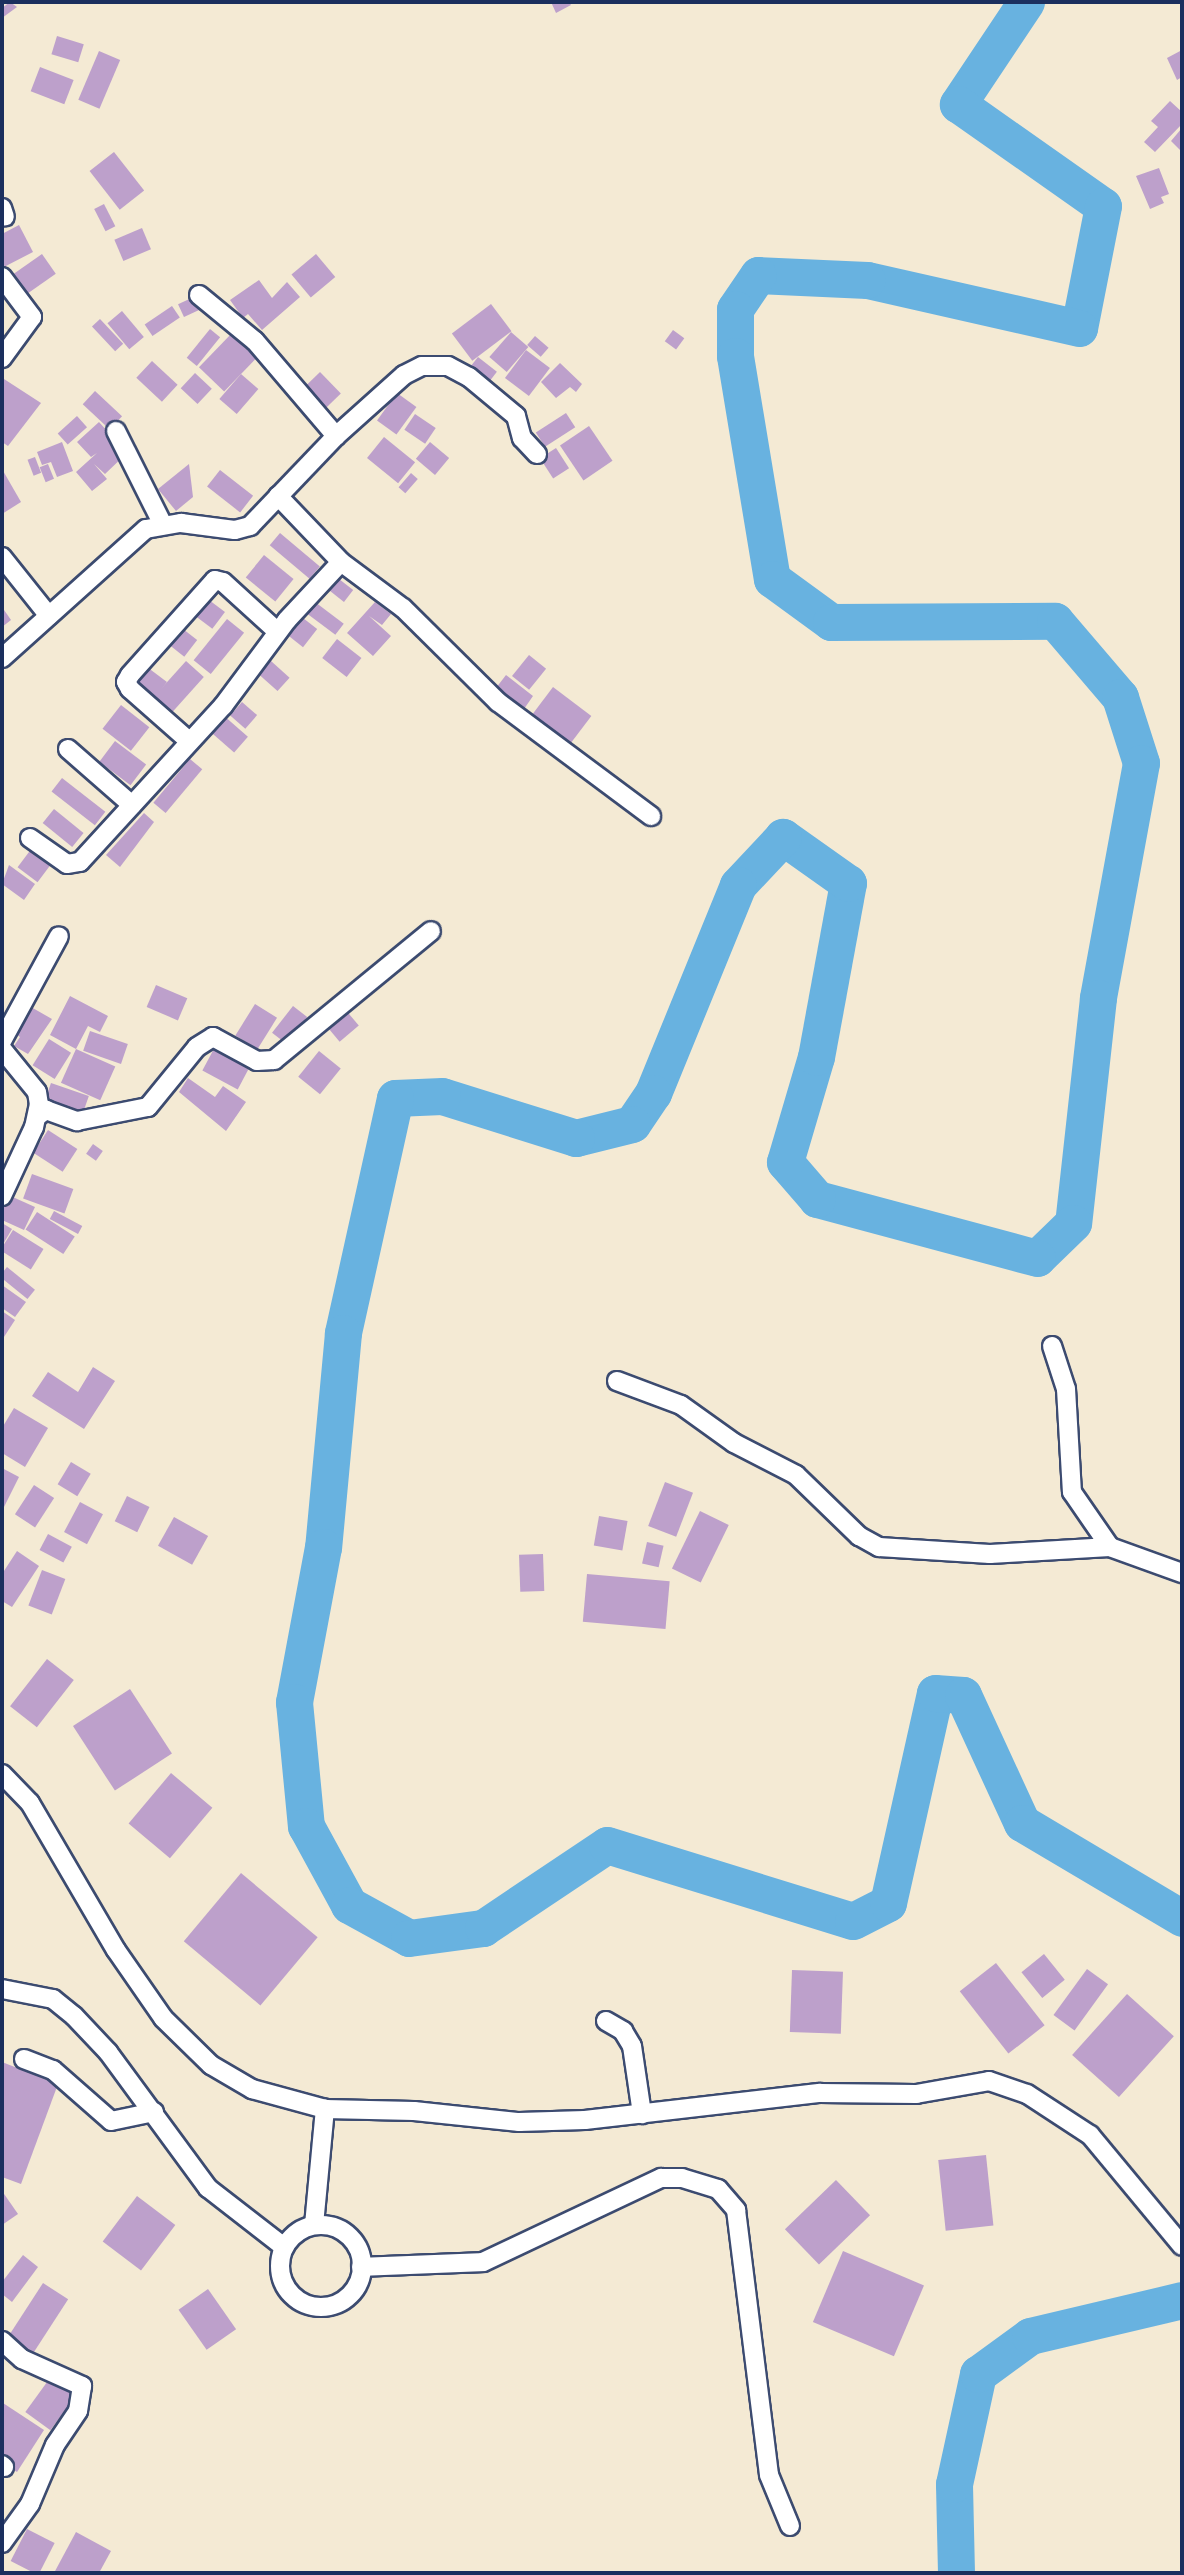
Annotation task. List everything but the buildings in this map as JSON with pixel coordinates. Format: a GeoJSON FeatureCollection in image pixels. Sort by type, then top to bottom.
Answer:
{"type":"FeatureCollection","features":[{"type":"Feature","properties":{"kind":"street"},"geometry":{"type":"LineString","coordinates":[[2,277],[32,317],[2,358]]}},
{"type":"Feature","properties":{"kind":"street"},"geometry":{"type":"LineString","coordinates":[[199,295],[255,341],[336,436]]}},
{"type":"Feature","properties":{"kind":"street"},"geometry":{"type":"LineString","coordinates":[[2,658],[133,538],[163,525],[235,530],[250,526],[336,436],[404,375],[439,364],[461,371],[512,411],[522,438],[537,454]]}},
{"type":"Feature","properties":{"kind":"street"},"geometry":{"type":"LineString","coordinates":[[116,431],[163,525]]}},
{"type":"Feature","properties":{"kind":"street"},"geometry":{"type":"LineString","coordinates":[[278,496],[341,562],[403,608],[471,678],[527,727],[651,816]]}},
{"type":"Feature","properties":{"kind":"street"},"geometry":{"type":"LineString","coordinates":[[2,557],[49,616]]}},
{"type":"Feature","properties":{"kind":"street"},"geometry":{"type":"LineString","coordinates":[[30,838],[67,864],[78,864],[241,685],[278,632],[341,562]]}},
{"type":"Feature","properties":{"kind":"street"},"geometry":{"type":"LineString","coordinates":[[189,741],[130,689],[126,682],[130,675],[215,580],[230,587],[278,632]]}},
{"type":"Feature","properties":{"kind":"street"},"geometry":{"type":"LineString","coordinates":[[68,749],[132,805]]}},
{"type":"Feature","properties":{"kind":"street"},"geometry":{"type":"LineString","coordinates":[[39,1115],[46,1110],[77,1121],[148,1107],[197,1047],[213,1037],[257,1062],[274,1060],[431,931]]}},
{"type":"Feature","properties":{"kind":"street"},"geometry":{"type":"LineString","coordinates":[[2,1041],[59,936]]}},
{"type":"Feature","properties":{"kind":"street"},"geometry":{"type":"LineString","coordinates":[[2,1049],[37,1092],[39,1115],[2,1196]]}},
{"type":"Feature","properties":{"kind":"street"},"geometry":{"type":"LineString","coordinates":[[1052,1346],[1066,1389],[1072,1492],[1110,1548]]}},
{"type":"Feature","properties":{"kind":"street"},"geometry":{"type":"LineString","coordinates":[[617,1381],[681,1405],[734,1443],[796,1475],[859,1536],[880,1547],[990,1554],[1110,1548],[1182,1573]]}},
{"type":"Feature","properties":{"kind":"street"},"geometry":{"type":"LineString","coordinates":[[2,1774],[30,1803],[116,1950],[177,2035],[211,2065],[252,2089],[325,2109],[400,2110],[507,2122],[642,2114],[806,2094],[905,2095],[976,2080],[998,2082],[1042,2103],[1090,2135],[1182,2246]]}},
{"type":"Feature","properties":{"kind":"street"},"geometry":{"type":"LineString","coordinates":[[2,1989],[35,1993],[62,2006],[89,2029],[155,2112],[216,2196],[284,2247]]}},
{"type":"Feature","properties":{"kind":"street"},"geometry":{"type":"LineString","coordinates":[[606,2021],[623,2031],[632,2046],[642,2114]]}},
{"type":"Feature","properties":{"kind":"street"},"geometry":{"type":"LineString","coordinates":[[24,2059],[53,2070],[111,2120],[155,2112]]}},
{"type":"Feature","properties":{"kind":"street"},"geometry":{"type":"LineString","coordinates":[[314,2225],[325,2109]]}},
{"type":"Feature","properties":{"kind":"street"},"geometry":{"type":"LineString","coordinates":[[362,2267],[483,2262],[661,2178],[682,2178],[718,2189],[736,2210],[769,2475],[790,2526]]}},
{"type":"Feature","properties":{"kind":"street"},"geometry":{"type":"LineString","coordinates":[[314,2225],[328,2225],[347,2235],[359,2253],[362,2267],[348,2297],[328,2306],[306,2303],[283,2280],[284,2247],[296,2233],[314,2225]]}},
{"type":"Feature","properties":{"kind":"street"},"geometry":{"type":"LineString","coordinates":[[2,2341],[22,2359],[82,2386],[78,2411],[55,2445],[30,2504],[2,2543]]}},
{"type":"Feature","properties":{"kind":"waterway"},"geometry":{"type":"LineString","coordinates":[[1026,2],[958,104],[1103,206],[1079,328],[867,280],[758,275],[735,309],[735,356],[772,579],[831,622],[1055,621],[1120,697],[1141,763],[1098,998],[1073,1223],[1037,1258],[817,1199],[785,1162],[816,1057],[848,883],[783,837],[738,885],[653,1093],[632,1124],[576,1138],[442,1096],[395,1098],[343,1333],[323,1547],[294,1702],[306,1826],[349,1905],[409,1938],[483,1928],[607,1845],[853,1921],[888,1903],[935,1693],[963,1695],[1022,1823],[1182,1918]]}},
{"type":"Feature","properties":{"kind":"waterway"},"geometry":{"type":"LineString","coordinates":[[956,2573],[954,2484],[978,2374],[1030,2336],[1182,2300]]}}]}
